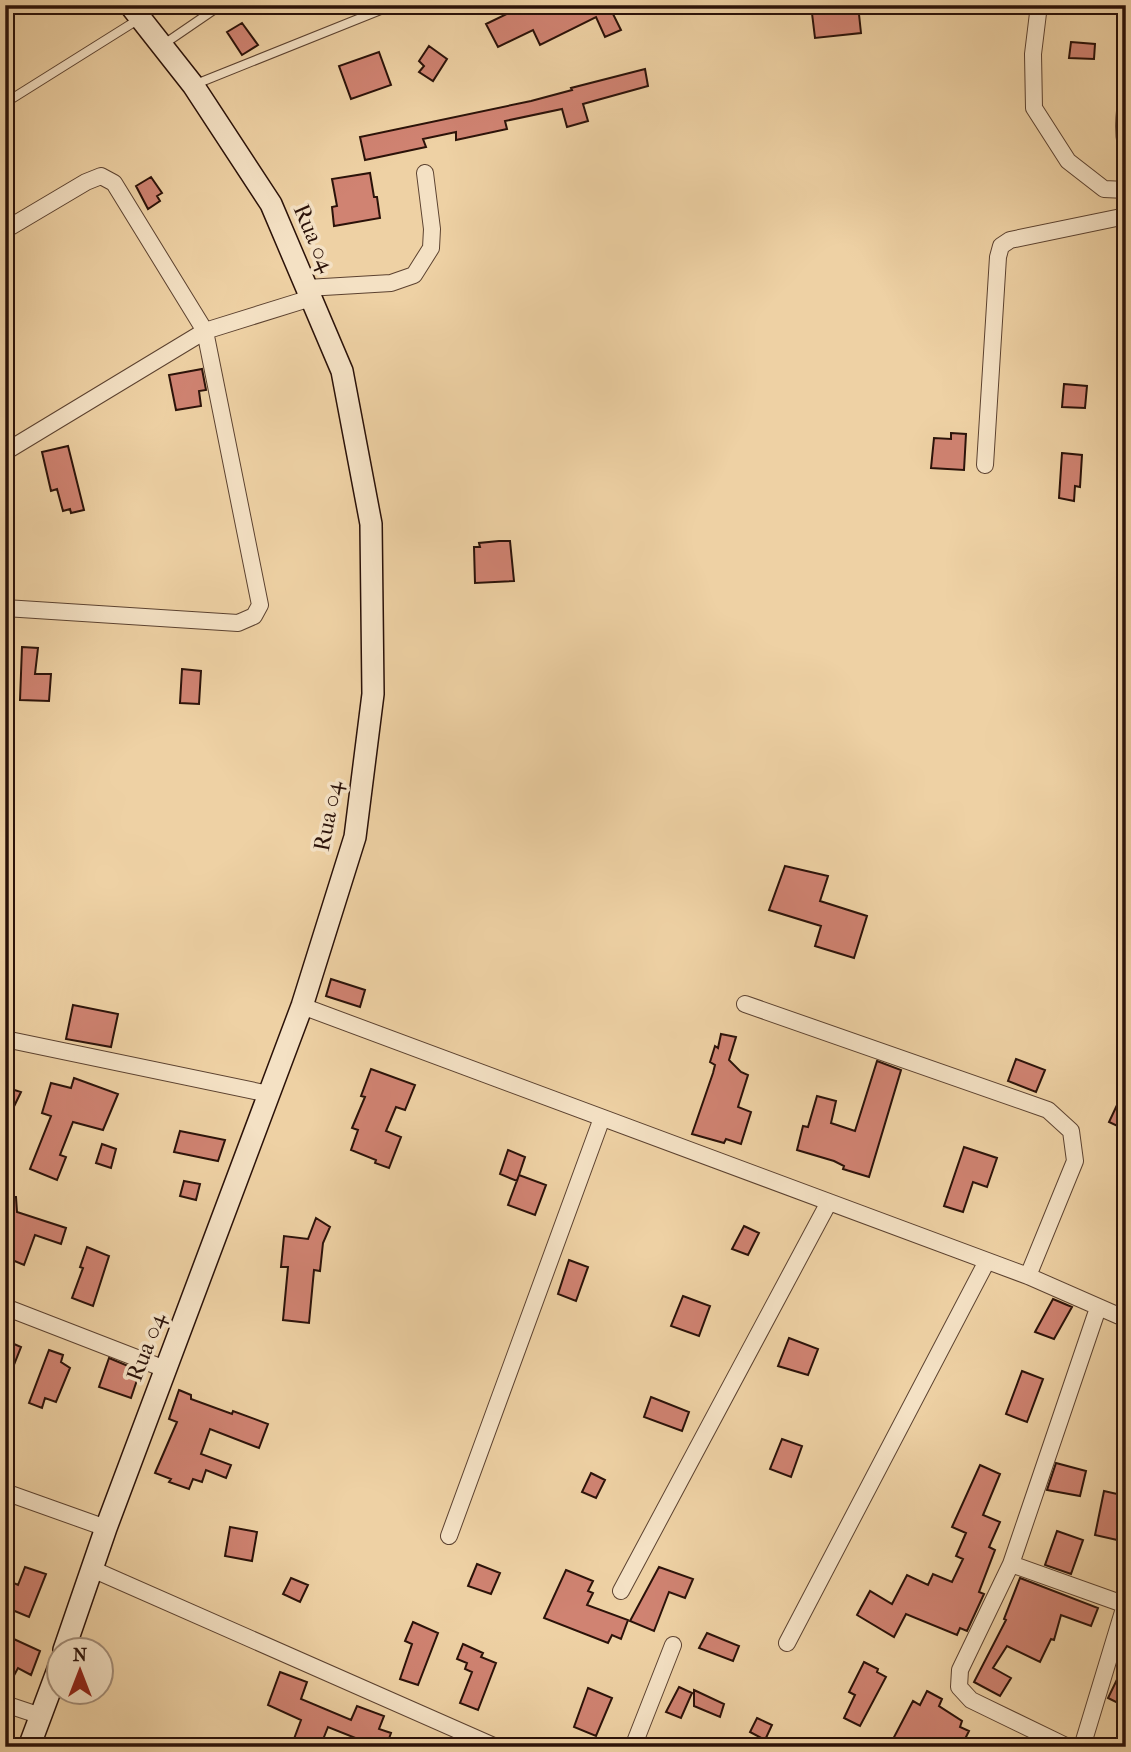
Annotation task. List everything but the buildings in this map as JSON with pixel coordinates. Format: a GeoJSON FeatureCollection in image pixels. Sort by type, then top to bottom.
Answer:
{"type":"FeatureCollection","features":[{"type":"Feature","properties":{"kind":"street"},"geometry":{"type":"LineString","coordinates":[[1039,5],[1033,54],[1034,108],[1068,161],[1104,189],[1126,190]]}},
{"type":"Feature","properties":{"kind":"street","name":"Rua 04"},"geometry":{"type":"LineString","coordinates":[[69,1636],[106,1528],[302,1006],[355,837],[373,694],[371,524],[342,372],[271,204],[193,85],[135,12]]}},
{"type":"Feature","properties":{"kind":"street"},"geometry":{"type":"LineString","coordinates":[[5,452],[205,331],[309,293],[391,283],[414,275],[431,248],[432,229],[425,173]]}},
{"type":"Feature","properties":{"kind":"street"},"geometry":{"type":"LineString","coordinates":[[5,230],[86,181],[101,176],[114,183],[205,331],[260,604],[254,616],[238,623],[5,608]]}},
{"type":"Feature","properties":{"kind":"street"},"geometry":{"type":"LineString","coordinates":[[985,465],[998,257],[1001,246],[1010,240],[1126,216]]}},
{"type":"Feature","properties":{"kind":"street"},"geometry":{"type":"LineString","coordinates":[[745,1004],[1048,1110],[1071,1131],[1075,1161],[1028,1276]]}},
{"type":"Feature","properties":{"kind":"street"},"geometry":{"type":"LineString","coordinates":[[302,1006],[1028,1276],[1126,1319]]}},
{"type":"Feature","properties":{"kind":"street"},"geometry":{"type":"LineString","coordinates":[[5,1039],[269,1094]]}},
{"type":"Feature","properties":{"kind":"street"},"geometry":{"type":"LineString","coordinates":[[449,1536],[602,1118]]}},
{"type":"Feature","properties":{"kind":"street"},"geometry":{"type":"LineString","coordinates":[[621,1591],[829,1202]]}},
{"type":"Feature","properties":{"kind":"street"},"geometry":{"type":"LineString","coordinates":[[787,1643],[988,1261]]}},
{"type":"Feature","properties":{"kind":"street"},"geometry":{"type":"LineString","coordinates":[[5,1307],[165,1369]]}},
{"type":"Feature","properties":{"kind":"street"},"geometry":{"type":"LineString","coordinates":[[1068,1747],[971,1700],[959,1687],[960,1670],[1011,1564],[1098,1307]]}},
{"type":"Feature","properties":{"kind":"street"},"geometry":{"type":"LineString","coordinates":[[5,1492],[106,1528]]}},
{"type":"Feature","properties":{"kind":"street"},"geometry":{"type":"LineString","coordinates":[[1011,1564],[1126,1605],[1082,1747]]}},
{"type":"Feature","properties":{"kind":"street"},"geometry":{"type":"LineString","coordinates":[[92,1569],[496,1747]]}},
{"type":"Feature","properties":{"kind":"street"},"geometry":{"type":"LineString","coordinates":[[633,1747],[673,1645]]}},
{"type":"Feature","properties":{"kind":"street"},"geometry":{"type":"LineString","coordinates":[[29,1747],[46,1702]]}},
{"type":"Feature","properties":{"kind":"street"},"geometry":{"type":"LineString","coordinates":[[5,1704],[41,1716]]}},
{"type":"Feature","properties":{"kind":"lane"},"geometry":{"type":"LineString","coordinates":[[162,46],[221,5]]}},
{"type":"Feature","properties":{"kind":"lane"},"geometry":{"type":"LineString","coordinates":[[193,85],[393,5]]}},
{"type":"Feature","properties":{"kind":"lane"},"geometry":{"type":"LineString","coordinates":[[5,103],[135,12]]}},
{"type":"Feature","properties":{"kind":"lane"},"geometry":{"type":"LineString","coordinates":[[1126,67],[1121,131],[1126,157]]}}]}
